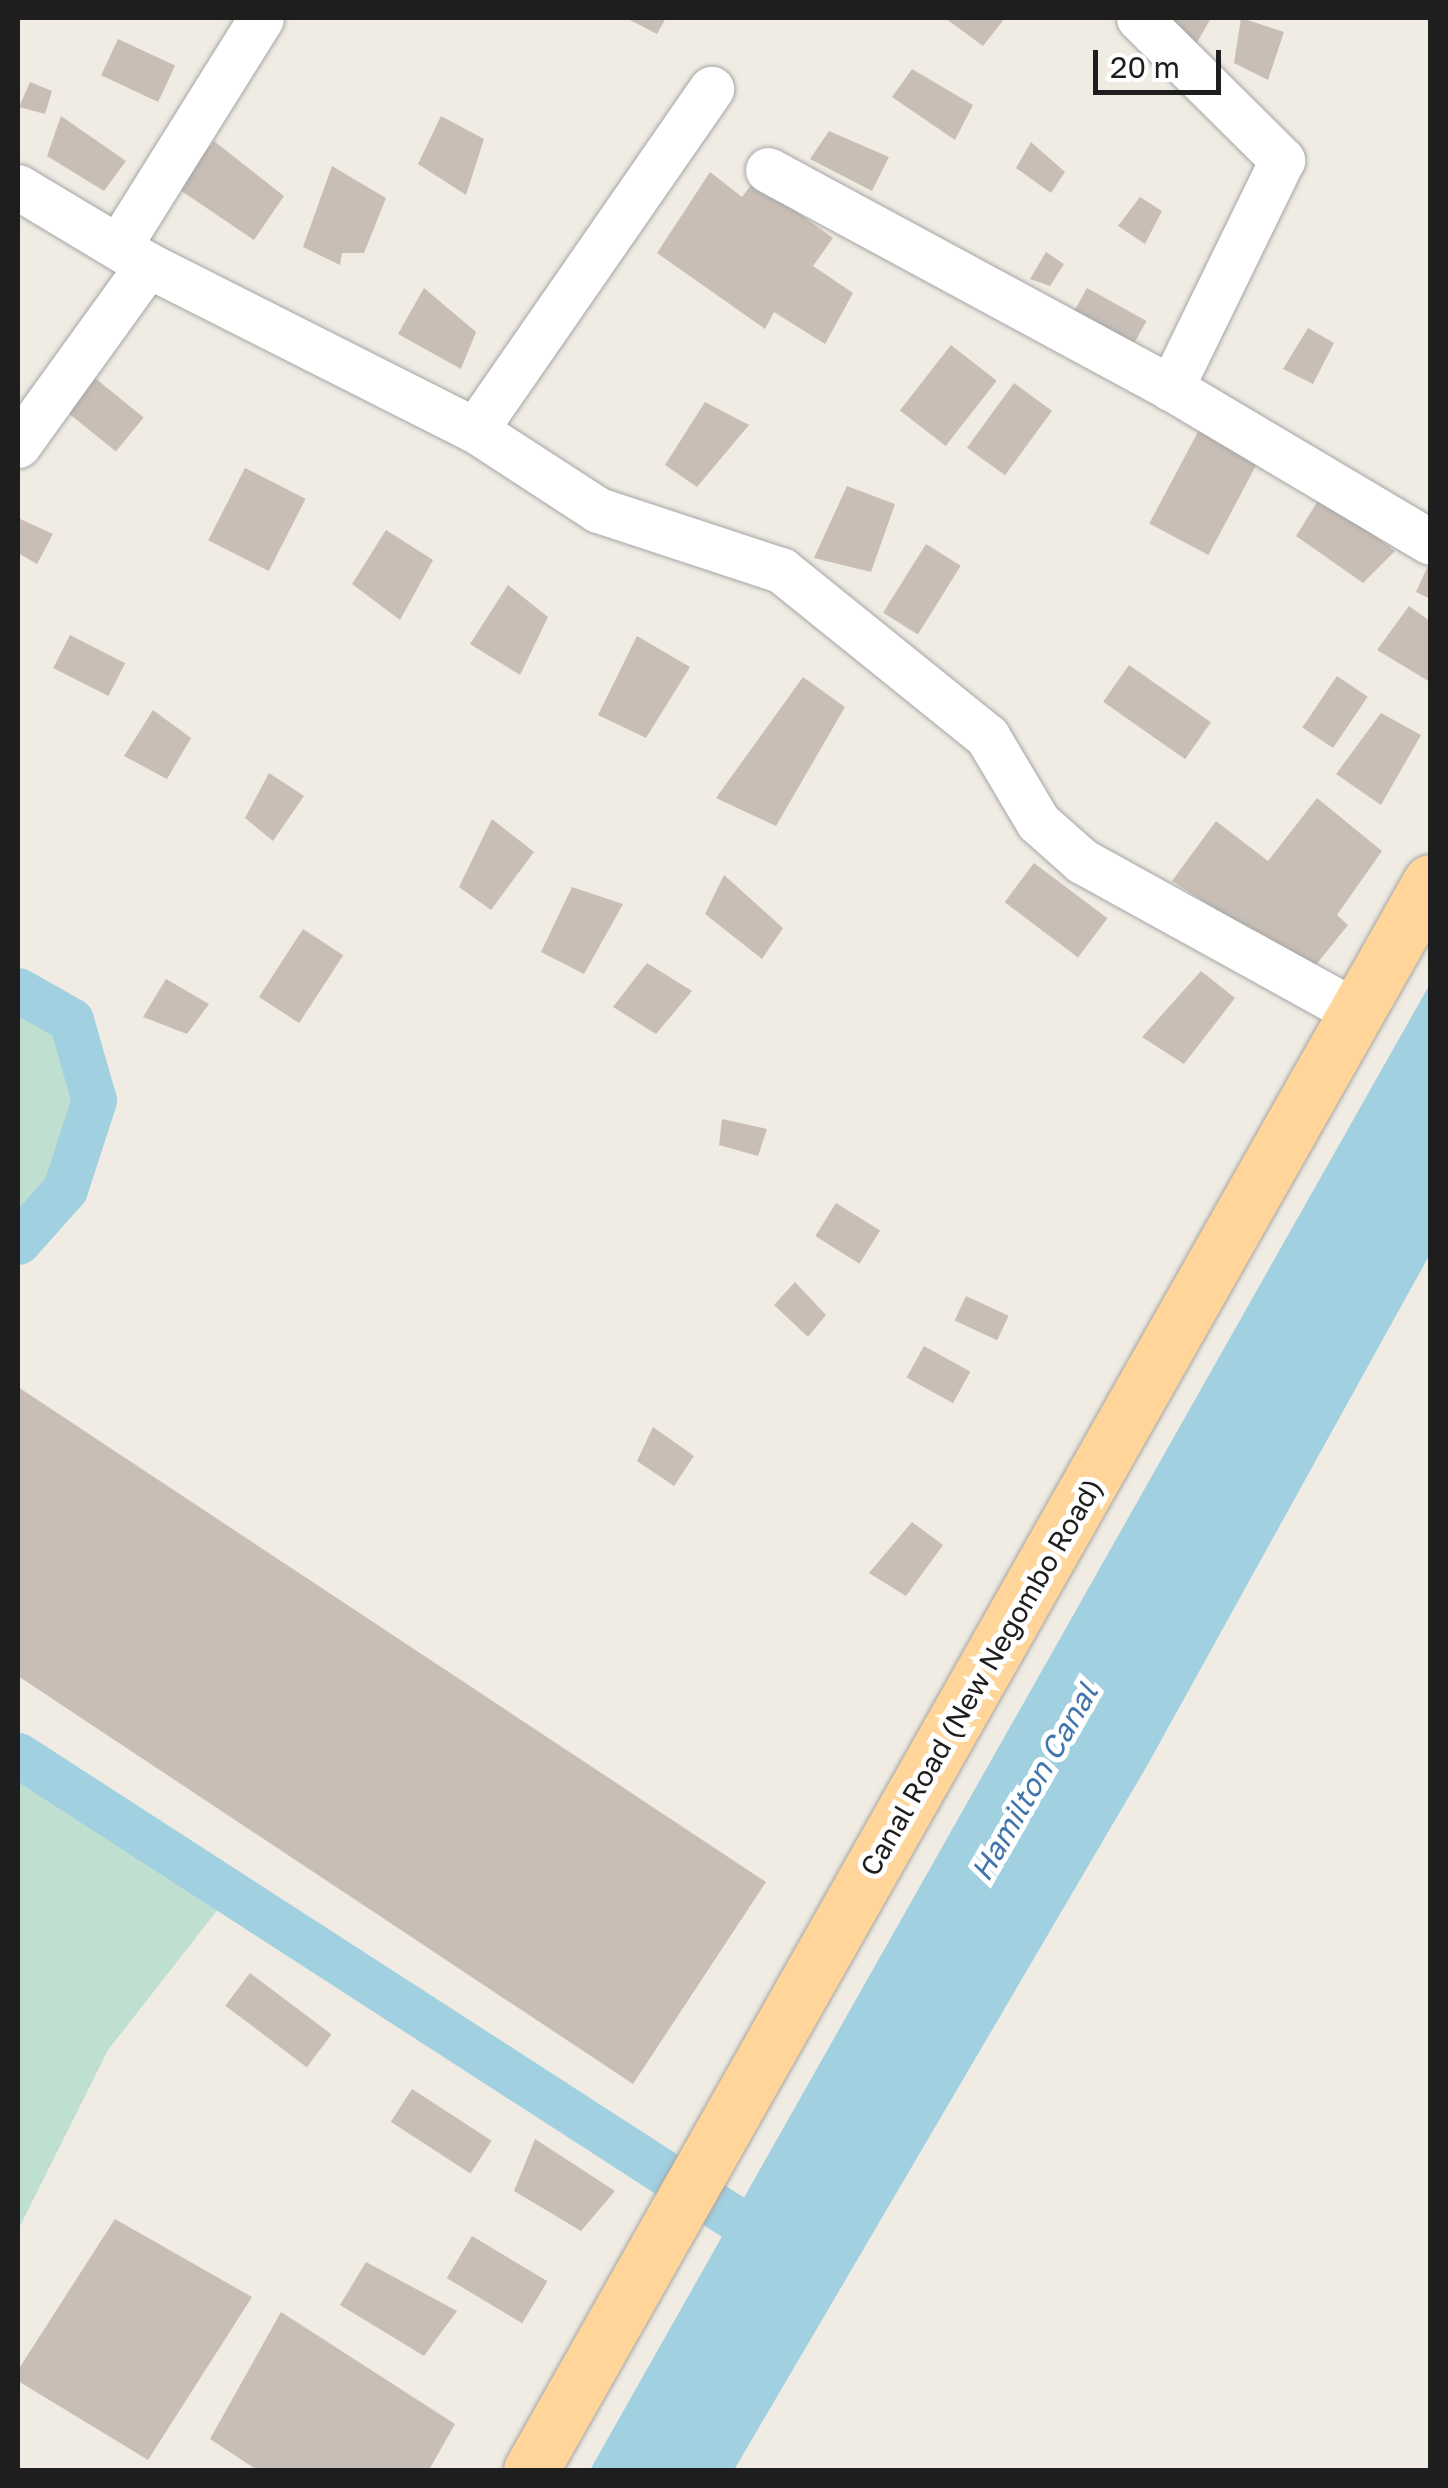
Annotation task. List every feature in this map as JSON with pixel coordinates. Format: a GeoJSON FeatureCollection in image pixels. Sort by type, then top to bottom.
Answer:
{"type":"FeatureCollection","features":[{"type":"Feature","properties":{"kind":"main road","name":"Canal Road (New Negombo Road)"},"geometry":{"type":"LineString","coordinates":[[531,2470],[1430,882]]}},
{"type":"Feature","properties":{"kind":"street"},"geometry":{"type":"LineString","coordinates":[[18,445],[134,254],[261,18]]}},
{"type":"Feature","properties":{"kind":"street"},"geometry":{"type":"LineString","coordinates":[[1139,18],[1282,160],[1172,388]]}},
{"type":"Feature","properties":{"kind":"street"},"geometry":{"type":"LineString","coordinates":[[474,430],[711,89]]}},
{"type":"Feature","properties":{"kind":"street"},"geometry":{"type":"LineString","coordinates":[[768,170],[1172,388],[1430,542]]}},
{"type":"Feature","properties":{"kind":"street"},"geometry":{"type":"LineString","coordinates":[[18,187],[134,254],[474,430],[598,510],[781,570],[987,736],[1038,822],[1082,861],[1357,1013]]}},
{"type":"Feature","properties":{"kind":"green space"},"geometry":{"type":"Polygon","coordinates":[[[18,990],[71,1020],[94,1100],[65,1189],[18,1242],[18,990]]]}},
{"type":"Feature","properties":{"kind":"green space"},"geometry":{"type":"Polygon","coordinates":[[[18,1755],[230,1894],[108,2050],[18,2230],[18,1755]]]}},
{"type":"Feature","properties":{"kind":"water","name":"Hamilton Canal"},"geometry":{"type":"Polygon","coordinates":[[[1430,984],[1430,1254],[1148,1764],[734,2470],[590,2470],[1430,984]]]}},
{"type":"Feature","properties":{"kind":"building"},"geometry":{"type":"Polygon","coordinates":[[[626,18],[666,18],[657,34],[626,18]]]}},
{"type":"Feature","properties":{"kind":"building"},"geometry":{"type":"Polygon","coordinates":[[[945,18],[1005,18],[983,46],[945,18]]]}},
{"type":"Feature","properties":{"kind":"building"},"geometry":{"type":"Polygon","coordinates":[[[1159,18],[1211,18],[1195,46],[1159,18]]]}},
{"type":"Feature","properties":{"kind":"building"},"geometry":{"type":"Polygon","coordinates":[[[1241,18],[1284,32],[1268,80],[1234,63],[1241,18]]]}},
{"type":"Feature","properties":{"kind":"building"},"geometry":{"type":"Polygon","coordinates":[[[118,39],[175,66],[158,102],[101,75],[118,39]]]}},
{"type":"Feature","properties":{"kind":"building"},"geometry":{"type":"Polygon","coordinates":[[[912,69],[973,105],[955,140],[892,97],[912,69]]]}},
{"type":"Feature","properties":{"kind":"building"},"geometry":{"type":"Polygon","coordinates":[[[30,82],[52,91],[45,114],[19,107],[30,82]]]}},
{"type":"Feature","properties":{"kind":"building"},"geometry":{"type":"Polygon","coordinates":[[[61,116],[126,161],[104,191],[47,156],[61,116]]]}},
{"type":"Feature","properties":{"kind":"building"},"geometry":{"type":"Polygon","coordinates":[[[441,116],[484,139],[466,195],[418,164],[441,116]]]}},
{"type":"Feature","properties":{"kind":"building"},"geometry":{"type":"Polygon","coordinates":[[[829,131],[889,157],[872,191],[810,159],[829,131]]]}},
{"type":"Feature","properties":{"kind":"building"},"geometry":{"type":"Polygon","coordinates":[[[214,141],[284,196],[254,240],[177,188],[214,141]]]}},
{"type":"Feature","properties":{"kind":"building"},"geometry":{"type":"Polygon","coordinates":[[[1031,142],[1065,172],[1051,193],[1016,168],[1031,142]]]}},
{"type":"Feature","properties":{"kind":"building"},"geometry":{"type":"Polygon","coordinates":[[[332,166],[386,198],[364,253],[342,253],[340,265],[303,247],[332,166]]]}},
{"type":"Feature","properties":{"kind":"building"},"geometry":{"type":"Polygon","coordinates":[[[710,172],[742,197],[754,181],[833,238],[813,266],[853,293],[825,344],[774,312],[765,329],[657,253],[710,172]]]}},
{"type":"Feature","properties":{"kind":"building"},"geometry":{"type":"Polygon","coordinates":[[[1140,197],[1162,211],[1145,244],[1118,226],[1140,197]]]}},
{"type":"Feature","properties":{"kind":"building"},"geometry":{"type":"Polygon","coordinates":[[[1046,252],[1064,264],[1050,286],[1030,279],[1046,252]]]}},
{"type":"Feature","properties":{"kind":"building"},"geometry":{"type":"Polygon","coordinates":[[[424,288],[476,332],[461,369],[398,334],[424,288]]]}},
{"type":"Feature","properties":{"kind":"building"},"geometry":{"type":"Polygon","coordinates":[[[1087,288],[1146,321],[1131,349],[1071,316],[1087,288]]]}},
{"type":"Feature","properties":{"kind":"building"},"geometry":{"type":"Polygon","coordinates":[[[1308,328],[1334,343],[1313,384],[1283,369],[1308,328]]]}},
{"type":"Feature","properties":{"kind":"building"},"geometry":{"type":"Polygon","coordinates":[[[951,345],[997,381],[946,446],[900,410],[951,345]]]}},
{"type":"Feature","properties":{"kind":"building"},"geometry":{"type":"Polygon","coordinates":[[[90,374],[144,417],[116,452],[62,408],[90,374]]]}},
{"type":"Feature","properties":{"kind":"building"},"geometry":{"type":"Polygon","coordinates":[[[1014,383],[1052,411],[1005,475],[967,448],[1014,383]]]}},
{"type":"Feature","properties":{"kind":"building"},"geometry":{"type":"Polygon","coordinates":[[[705,402],[749,425],[697,487],[665,465],[705,402]]]}},
{"type":"Feature","properties":{"kind":"building"},"geometry":{"type":"Polygon","coordinates":[[[1199,430],[1258,461],[1208,555],[1149,524],[1199,430]]]}},
{"type":"Feature","properties":{"kind":"building"},"geometry":{"type":"Polygon","coordinates":[[[245,468],[306,499],[269,571],[208,540],[245,468]]]}},
{"type":"Feature","properties":{"kind":"building"},"geometry":{"type":"Polygon","coordinates":[[[847,486],[895,504],[871,572],[814,558],[847,486]]]}},
{"type":"Feature","properties":{"kind":"building"},"geometry":{"type":"Polygon","coordinates":[[[1321,496],[1395,551],[1363,583],[1296,536],[1321,496]]]}},
{"type":"Feature","properties":{"kind":"building"},"geometry":{"type":"Polygon","coordinates":[[[18,518],[53,534],[37,564],[18,553],[18,518]]]}},
{"type":"Feature","properties":{"kind":"building"},"geometry":{"type":"Polygon","coordinates":[[[386,530],[433,560],[400,620],[352,584],[386,530]]]}},
{"type":"Feature","properties":{"kind":"building"},"geometry":{"type":"Polygon","coordinates":[[[926,544],[961,566],[918,634],[883,613],[926,544]]]}},
{"type":"Feature","properties":{"kind":"building"},"geometry":{"type":"Polygon","coordinates":[[[1430,561],[1430,599],[1416,592],[1430,561]]]}},
{"type":"Feature","properties":{"kind":"building"},"geometry":{"type":"Polygon","coordinates":[[[508,585],[548,617],[520,675],[470,644],[508,585]]]}},
{"type":"Feature","properties":{"kind":"building"},"geometry":{"type":"Polygon","coordinates":[[[1409,606],[1430,621],[1430,682],[1377,650],[1409,606]]]}},
{"type":"Feature","properties":{"kind":"building"},"geometry":{"type":"Polygon","coordinates":[[[70,635],[125,663],[108,696],[53,668],[70,635]]]}},
{"type":"Feature","properties":{"kind":"building"},"geometry":{"type":"Polygon","coordinates":[[[637,636],[690,667],[646,738],[598,715],[637,636]]]}},
{"type":"Feature","properties":{"kind":"building"},"geometry":{"type":"Polygon","coordinates":[[[1129,665],[1211,722],[1185,759],[1103,702],[1129,665]]]}},
{"type":"Feature","properties":{"kind":"building"},"geometry":{"type":"Polygon","coordinates":[[[1337,676],[1368,697],[1333,748],[1302,727],[1337,676]]]}},
{"type":"Feature","properties":{"kind":"building"},"geometry":{"type":"Polygon","coordinates":[[[803,677],[845,707],[776,826],[716,798],[803,677]]]}},
{"type":"Feature","properties":{"kind":"building"},"geometry":{"type":"Polygon","coordinates":[[[153,710],[191,738],[167,779],[124,756],[153,710]]]}},
{"type":"Feature","properties":{"kind":"building"},"geometry":{"type":"Polygon","coordinates":[[[1381,713],[1421,735],[1381,805],[1336,774],[1381,713]]]}},
{"type":"Feature","properties":{"kind":"building"},"geometry":{"type":"Polygon","coordinates":[[[269,773],[304,796],[273,841],[245,818],[269,773]]]}},
{"type":"Feature","properties":{"kind":"building"},"geometry":{"type":"Polygon","coordinates":[[[1317,798],[1382,851],[1337,915],[1348,925],[1311,971],[1172,881],[1216,821],[1268,861],[1317,798]]]}},
{"type":"Feature","properties":{"kind":"building"},"geometry":{"type":"Polygon","coordinates":[[[492,819],[534,852],[491,910],[459,887],[492,819]]]}},
{"type":"Feature","properties":{"kind":"building"},"geometry":{"type":"Polygon","coordinates":[[[1034,863],[1107,918],[1078,958],[1005,902],[1034,863]]]}},
{"type":"Feature","properties":{"kind":"building"},"geometry":{"type":"Polygon","coordinates":[[[724,875],[783,928],[762,959],[705,914],[724,875]]]}},
{"type":"Feature","properties":{"kind":"building"},"geometry":{"type":"Polygon","coordinates":[[[572,887],[623,904],[584,974],[541,952],[572,887]]]}},
{"type":"Feature","properties":{"kind":"building"},"geometry":{"type":"Polygon","coordinates":[[[303,929],[343,955],[299,1023],[259,997],[303,929]]]}},
{"type":"Feature","properties":{"kind":"building"},"geometry":{"type":"Polygon","coordinates":[[[647,963],[692,991],[656,1034],[613,1007],[647,963]]]}},
{"type":"Feature","properties":{"kind":"building"},"geometry":{"type":"Polygon","coordinates":[[[1201,971],[1235,998],[1184,1064],[1142,1037],[1201,971]]]}},
{"type":"Feature","properties":{"kind":"building"},"geometry":{"type":"Polygon","coordinates":[[[166,979],[209,1004],[187,1034],[143,1017],[166,979]]]}},
{"type":"Feature","properties":{"kind":"building"},"geometry":{"type":"Polygon","coordinates":[[[722,1119],[767,1129],[758,1156],[719,1145],[722,1119]]]}},
{"type":"Feature","properties":{"kind":"building"},"geometry":{"type":"Polygon","coordinates":[[[836,1203],[880,1231],[859,1264],[815,1236],[836,1203]]]}},
{"type":"Feature","properties":{"kind":"building"},"geometry":{"type":"Polygon","coordinates":[[[795,1282],[826,1315],[808,1337],[774,1305],[795,1282]]]}},
{"type":"Feature","properties":{"kind":"building"},"geometry":{"type":"Polygon","coordinates":[[[966,1296],[1009,1316],[997,1340],[955,1320],[966,1296]]]}},
{"type":"Feature","properties":{"kind":"building"},"geometry":{"type":"Polygon","coordinates":[[[924,1346],[970,1372],[953,1403],[907,1377],[924,1346]]]}},
{"type":"Feature","properties":{"kind":"building"},"geometry":{"type":"Polygon","coordinates":[[[18,1387],[766,1882],[633,2084],[18,1676],[18,1387]]]}},
{"type":"Feature","properties":{"kind":"building"},"geometry":{"type":"Polygon","coordinates":[[[653,1427],[694,1456],[674,1486],[637,1461],[653,1427]]]}},
{"type":"Feature","properties":{"kind":"building"},"geometry":{"type":"Polygon","coordinates":[[[912,1522],[943,1545],[906,1596],[869,1573],[912,1522]]]}},
{"type":"Feature","properties":{"kind":"building"},"geometry":{"type":"Polygon","coordinates":[[[250,1973],[331,2034],[307,2067],[225,2006],[250,1973]]]}},
{"type":"Feature","properties":{"kind":"building"},"geometry":{"type":"Polygon","coordinates":[[[412,2089],[492,2141],[470,2173],[391,2122],[412,2089]]]}},
{"type":"Feature","properties":{"kind":"building"},"geometry":{"type":"Polygon","coordinates":[[[535,2139],[615,2191],[581,2231],[514,2191],[535,2139]]]}},
{"type":"Feature","properties":{"kind":"building"},"geometry":{"type":"Polygon","coordinates":[[[115,2219],[252,2297],[148,2460],[18,2381],[18,2370],[115,2219]]]}},
{"type":"Feature","properties":{"kind":"building"},"geometry":{"type":"Polygon","coordinates":[[[472,2236],[547,2281],[522,2323],[447,2278],[472,2236]]]}},
{"type":"Feature","properties":{"kind":"building"},"geometry":{"type":"Polygon","coordinates":[[[366,2262],[457,2311],[424,2356],[340,2305],[366,2262]]]}},
{"type":"Feature","properties":{"kind":"building"},"geometry":{"type":"Polygon","coordinates":[[[281,2312],[455,2424],[429,2470],[257,2470],[210,2439],[281,2312]]]}},
{"type":"Feature","properties":{"kind":"waterway"},"geometry":{"type":"LineString","coordinates":[[18,990],[71,1020],[94,1100],[65,1189],[18,1242]]}},
{"type":"Feature","properties":{"kind":"waterway"},"geometry":{"type":"LineString","coordinates":[[18,1755],[770,2241]]}}]}
